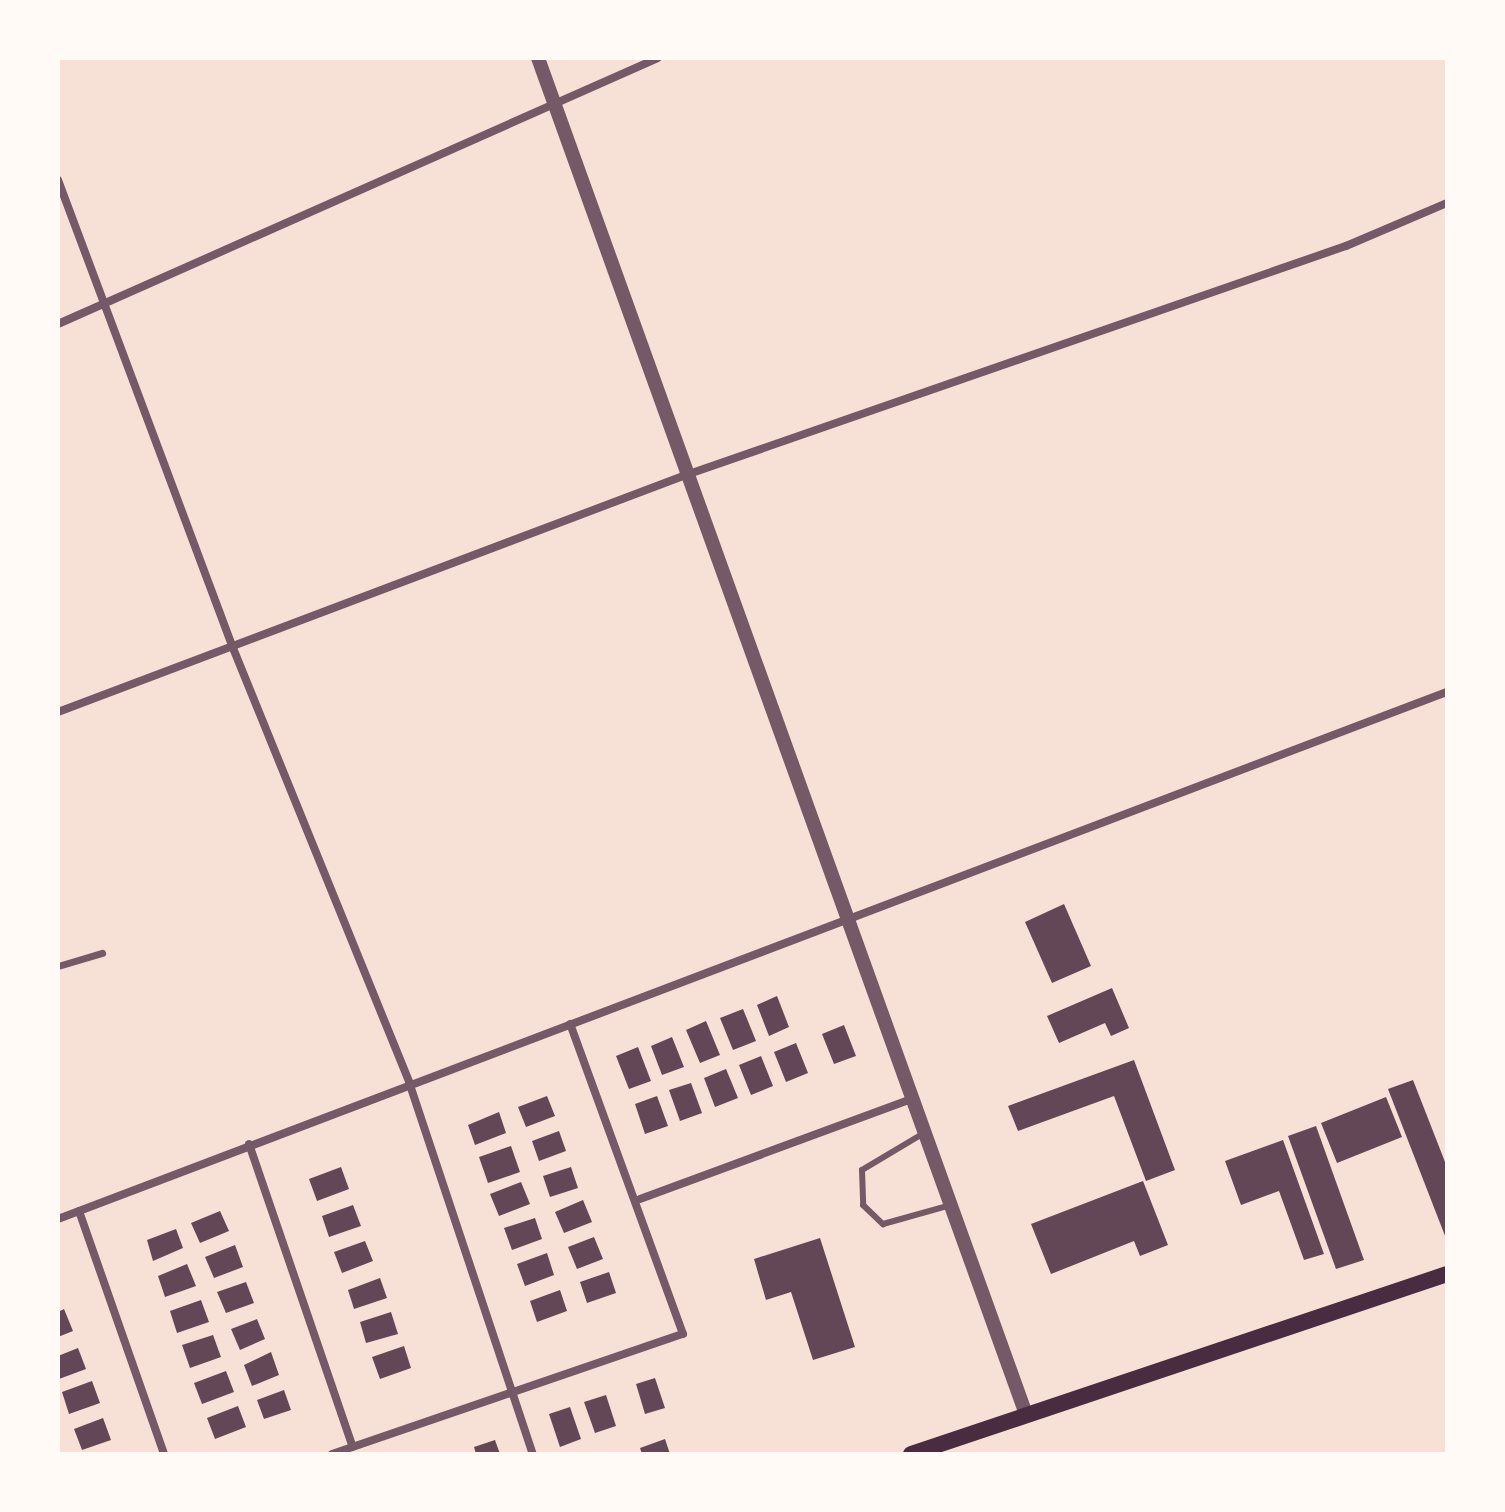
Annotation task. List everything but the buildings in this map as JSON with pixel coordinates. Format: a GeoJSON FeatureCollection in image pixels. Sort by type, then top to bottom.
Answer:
{"type":"FeatureCollection","features":[{"type":"Feature","properties":{"kind":"main road"},"geometry":{"type":"LineString","coordinates":[[911,1454],[1447,1274]]}},
{"type":"Feature","properties":{"kind":"street"},"geometry":{"type":"LineString","coordinates":[[538,58],[1026,1414]]}},
{"type":"Feature","properties":{"kind":"street"},"geometry":{"type":"LineString","coordinates":[[58,324],[658,58]]}},
{"type":"Feature","properties":{"kind":"street"},"geometry":{"type":"LineString","coordinates":[[58,180],[233,648],[409,1082],[533,1454]]}},
{"type":"Feature","properties":{"kind":"street"},"geometry":{"type":"LineString","coordinates":[[58,712],[686,475],[1346,246],[1447,203]]}},
{"type":"Feature","properties":{"kind":"street"},"geometry":{"type":"LineString","coordinates":[[58,1219],[409,1082],[847,923],[1447,692]]}},
{"type":"Feature","properties":{"kind":"street"},"geometry":{"type":"LineString","coordinates":[[58,966],[102,953]]}},
{"type":"Feature","properties":{"kind":"street"},"geometry":{"type":"LineString","coordinates":[[332,1454],[683,1334],[640,1199],[570,1024]]}},
{"type":"Feature","properties":{"kind":"street"},"geometry":{"type":"LineString","coordinates":[[640,1199],[912,1099]]}},
{"type":"Feature","properties":{"kind":"street"},"geometry":{"type":"LineString","coordinates":[[249,1144],[353,1447]]}},
{"type":"Feature","properties":{"kind":"street"},"geometry":{"type":"LineString","coordinates":[[79,1211],[164,1454]]}},
{"type":"Feature","properties":{"kind":"lane"},"geometry":{"type":"LineString","coordinates":[[924,1132],[862,1170],[863,1205],[883,1224],[951,1205]]}}]}
